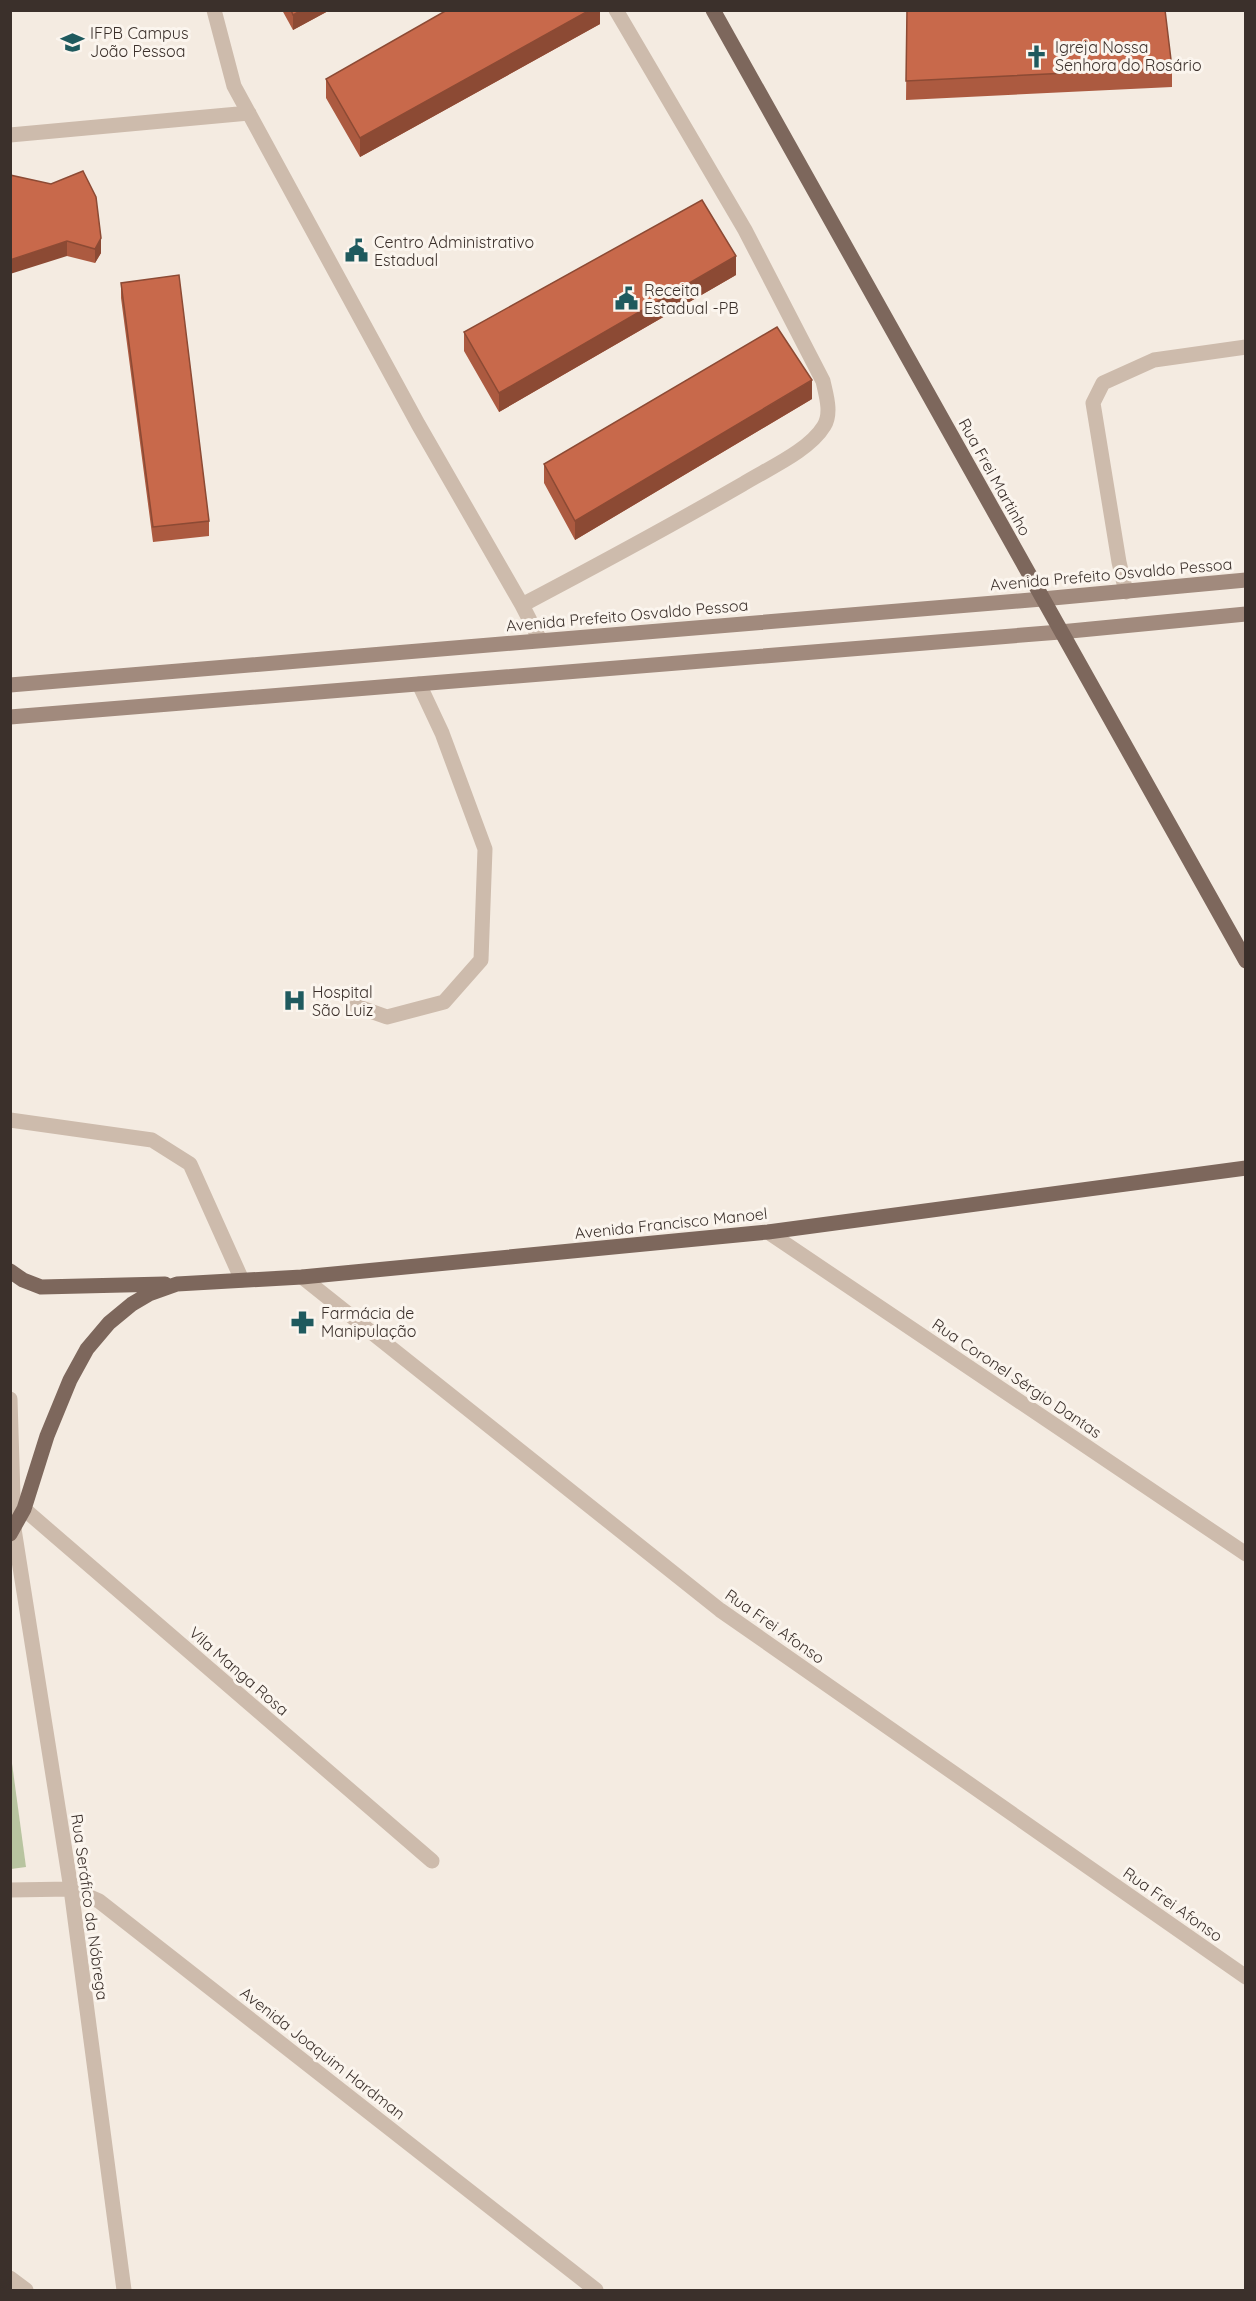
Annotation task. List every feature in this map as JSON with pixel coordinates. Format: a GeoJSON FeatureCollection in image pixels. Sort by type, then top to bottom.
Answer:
{"type":"FeatureCollection","features":[{"type":"Feature","properties":{"kind":"main road","name":"Rua Frei Martinho"},"geometry":{"type":"LineString","coordinates":[[713,10],[1245,961]]}},
{"type":"Feature","properties":{"kind":"main road","name":"Avenida Francisco Manoel"},"geometry":{"type":"LineString","coordinates":[[12,1532],[24,1509],[48,1436],[70,1380],[87,1349],[109,1323],[132,1304],[149,1294],[177,1284],[302,1277],[768,1232],[1245,1168]]}},
{"type":"Feature","properties":{"kind":"main road"},"geometry":{"type":"LineString","coordinates":[[10,1271],[22,1280],[41,1287],[126,1283],[177,1284]]}},
{"type":"Feature","properties":{"kind":"street"},"geometry":{"type":"LineString","coordinates":[[214,10],[234,86],[418,424],[540,640]]}},
{"type":"Feature","properties":{"kind":"street"},"geometry":{"type":"LineString","coordinates":[[522,605],[645,540],[789,457],[815,438],[826,424],[828,406],[823,381],[745,230],[616,10]]}},
{"type":"Feature","properties":{"kind":"street"},"geometry":{"type":"LineString","coordinates":[[10,135],[249,113]]}},
{"type":"Feature","properties":{"kind":"street"},"geometry":{"type":"LineString","coordinates":[[1126,592],[1093,403],[1103,383],[1154,360],[1245,347]]}},
{"type":"Feature","properties":{"kind":"street","name":"Avenida Prefeito Osvaldo Pessoa"},"geometry":{"type":"LineString","coordinates":[[10,685],[1126,592],[1245,580]]}},
{"type":"Feature","properties":{"kind":"street"},"geometry":{"type":"LineString","coordinates":[[10,717],[1060,632],[1245,614]]}},
{"type":"Feature","properties":{"kind":"street"},"geometry":{"type":"LineString","coordinates":[[356,1006],[387,1017],[444,1002],[481,960],[485,849],[442,733],[419,684]]}},
{"type":"Feature","properties":{"kind":"street"},"geometry":{"type":"LineString","coordinates":[[10,1120],[152,1140],[190,1164],[242,1280]]}},
{"type":"Feature","properties":{"kind":"street","name":"Rua Coronel Sérgio Dantas"},"geometry":{"type":"LineString","coordinates":[[768,1232],[1245,1554]]}},
{"type":"Feature","properties":{"kind":"street","name":"Rua Frei Afonso"},"geometry":{"type":"LineString","coordinates":[[302,1277],[720,1610],[1245,1977]]}},
{"type":"Feature","properties":{"kind":"street","name":"Rua Seráfico da Nóbrega"},"geometry":{"type":"LineString","coordinates":[[10,1398],[12,1532],[71,1889],[124,2290]]}},
{"type":"Feature","properties":{"kind":"street","name":"Vila Manga Rosa"},"geometry":{"type":"LineString","coordinates":[[24,1509],[432,1861]]}},
{"type":"Feature","properties":{"kind":"street","name":"Avenida Joaquim Hardman"},"geometry":{"type":"LineString","coordinates":[[10,1890],[71,1889],[99,1901],[596,2290]]}},
{"type":"Feature","properties":{"kind":"street"},"geometry":{"type":"LineString","coordinates":[[10,2278],[26,2290]]}},
{"type":"Feature","properties":{"kind":"green space"},"geometry":{"type":"Polygon","coordinates":[[[11,1756],[26,1867],[10,1869],[11,1756]]]}},
{"type":"Feature","properties":{"kind":"building"},"geometry":{"type":"Polygon","coordinates":[[[291,10],[302,10],[293,15],[291,10]]]}},
{"type":"Feature","properties":{"kind":"building"},"geometry":{"type":"Polygon","coordinates":[[[447,10],[590,10],[360,138],[326,79],[447,10]]]}},
{"type":"Feature","properties":{"kind":"building","name":"Igreja Nossa Senhora do Rosário"},"geometry":{"type":"Polygon","coordinates":[[[907,10],[1165,10],[1172,68],[906,81],[907,10]]]}},
{"type":"Feature","properties":{"kind":"building"},"geometry":{"type":"Polygon","coordinates":[[[83,171],[96,197],[101,238],[95,249],[67,241],[10,260],[10,175],[51,184],[83,171]]]}},
{"type":"Feature","properties":{"kind":"building"},"geometry":{"type":"Polygon","coordinates":[[[702,200],[736,256],[499,393],[464,332],[702,200]]]}},
{"type":"Feature","properties":{"kind":"building"},"geometry":{"type":"Polygon","coordinates":[[[179,275],[209,521],[153,527],[121,283],[179,275]]]}},
{"type":"Feature","properties":{"kind":"building"},"geometry":{"type":"Polygon","coordinates":[[[777,327],[812,380],[575,521],[544,464],[777,327]]]}},
{"type":"Feature","properties":{"kind":"place","name":"IFPB Campus João Pessoa"},"geometry":{"type":"Point","coordinates":[72,42]}},
{"type":"Feature","properties":{"kind":"place","name":"Igreja Nossa Senhora do Rosário"},"geometry":{"type":"Point","coordinates":[1037,56]}},
{"type":"Feature","properties":{"kind":"place","name":"Centro Administrativo Estadual"},"geometry":{"type":"Point","coordinates":[356,251]}},
{"type":"Feature","properties":{"kind":"place","name":"Receita Estadual -PB"},"geometry":{"type":"Point","coordinates":[626,299]}},
{"type":"Feature","properties":{"kind":"place","name":"Hospital São Luiz"},"geometry":{"type":"Point","coordinates":[294,1001]}},
{"type":"Feature","properties":{"kind":"place","name":"Farmácia de Manipulação"},"geometry":{"type":"Point","coordinates":[303,1322]}}]}
